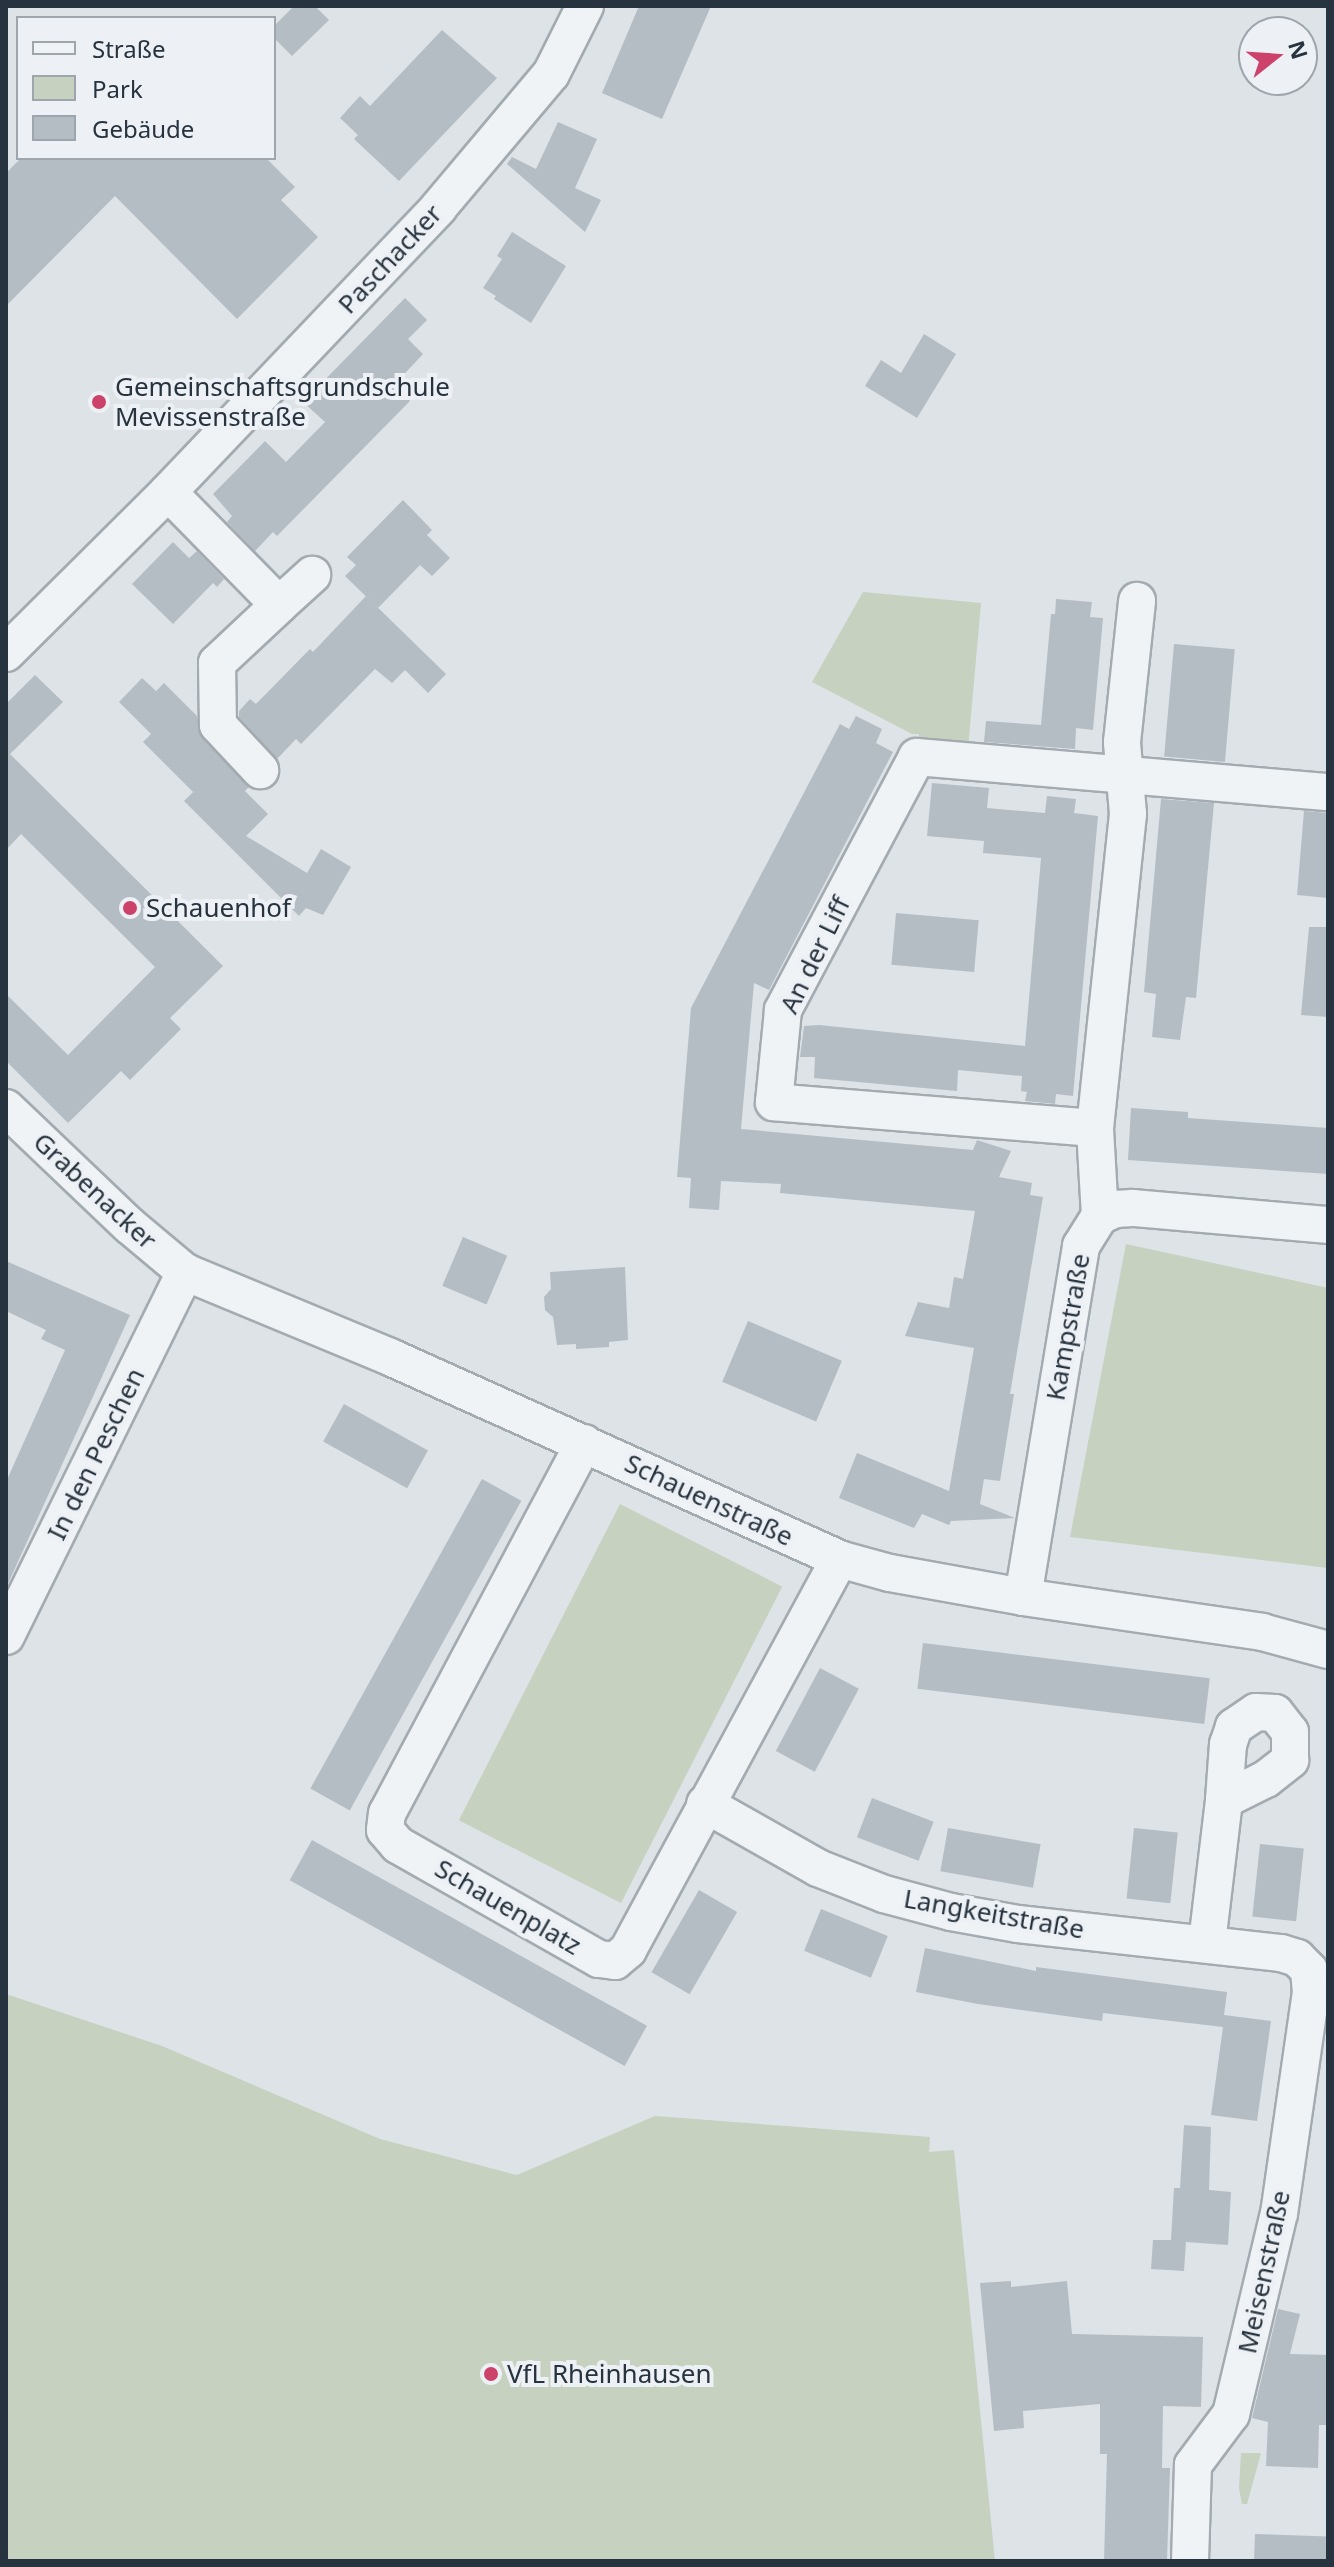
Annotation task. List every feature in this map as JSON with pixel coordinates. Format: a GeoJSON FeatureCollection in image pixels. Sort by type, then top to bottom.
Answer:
{"type":"FeatureCollection","features":[{"type":"Feature","properties":{"kind":"street","name":"Paschacker"},"geometry":{"type":"LineString","coordinates":[[6,653],[168,492],[497,141],[551,74],[585,6]]}},
{"type":"Feature","properties":{"kind":"street"},"geometry":{"type":"LineString","coordinates":[[168,492],[279,605]]}},
{"type":"Feature","properties":{"kind":"street"},"geometry":{"type":"LineString","coordinates":[[260,770],[218,725],[217,663],[312,575]]}},
{"type":"Feature","properties":{"kind":"street"},"geometry":{"type":"LineString","coordinates":[[1137,601],[1122,742],[1122,776],[1128,814],[1095,1128],[1100,1216],[1115,1209],[1133,1208],[1315,1225],[1328,1250]]}},
{"type":"Feature","properties":{"kind":"street","name":"An der Liff"},"geometry":{"type":"LineString","coordinates":[[1095,1128],[774,1102],[783,1010],[917,757],[1328,792]]}},
{"type":"Feature","properties":{"kind":"street","name":"Grabenacker"},"geometry":{"type":"LineString","coordinates":[[6,1108],[130,1226],[185,1272]]}},
{"type":"Feature","properties":{"kind":"street","name":"Kampstraße"},"geometry":{"type":"LineString","coordinates":[[1023,1597],[1081,1246],[1100,1216]]}},
{"type":"Feature","properties":{"kind":"street","name":"Schauenstraße"},"geometry":{"type":"LineString","coordinates":[[185,1272],[584,1443],[839,1559],[890,1573],[1023,1597],[1262,1632],[1328,1650]]}},
{"type":"Feature","properties":{"kind":"street","name":"In den Peschen"},"geometry":{"type":"LineString","coordinates":[[6,1636],[185,1272]]}},
{"type":"Feature","properties":{"kind":"street","name":"Schauenplatz"},"geometry":{"type":"LineString","coordinates":[[584,1443],[387,1813],[385,1830],[398,1845],[599,1959],[615,1961],[628,1950],[839,1559]]}},
{"type":"Feature","properties":{"kind":"street","name":"Schauenstraße"},"geometry":{"type":"LineString","coordinates":[[1262,1632],[1328,1629]]}},
{"type":"Feature","properties":{"kind":"street"},"geometry":{"type":"LineString","coordinates":[[1207,1943],[1224,1800]]}},
{"type":"Feature","properties":{"kind":"street","name":"Langkeitstraße"},"geometry":{"type":"LineString","coordinates":[[705,1804],[818,1868],[884,1894],[951,1912],[1018,1924],[1281,1953],[1297,1958],[1309,1970]]}},
{"type":"Feature","properties":{"kind":"street","name":"Meisenstraße"},"geometry":{"type":"LineString","coordinates":[[1190,2561],[1193,2465],[1231,2414],[1279,2213],[1311,1992],[1309,1970]]}},
{"type":"Feature","properties":{"kind":"green space"},"geometry":{"type":"Polygon","coordinates":[[[863,592],[981,603],[968,749],[919,745],[919,734],[912,734],[812,682],[863,592]]]}},
{"type":"Feature","properties":{"kind":"green space"},"geometry":{"type":"Polygon","coordinates":[[[1126,1244],[1328,1288],[1328,1568],[1070,1537],[1126,1244]]]}},
{"type":"Feature","properties":{"kind":"green space"},"geometry":{"type":"Polygon","coordinates":[[[620,1504],[782,1587],[621,1903],[459,1820],[620,1504]]]}},
{"type":"Feature","properties":{"kind":"green space","name":"VfL Rheinhausen"},"geometry":{"type":"Polygon","coordinates":[[[6,1994],[162,2046],[380,2139],[517,2175],[655,2116],[930,2137],[929,2152],[954,2150],[995,2561],[6,2561],[6,1994]]]}},
{"type":"Feature","properties":{"kind":"green space"},"geometry":{"type":"Polygon","coordinates":[[[1241,2453],[1261,2453],[1247,2504],[1242,2504],[1239,2488],[1241,2453]]]}},
{"type":"Feature","properties":{"kind":"building"},"geometry":{"type":"Polygon","coordinates":[[[294,6],[315,6],[329,20],[292,56],[276,40],[276,24],[294,6]]]}},
{"type":"Feature","properties":{"kind":"building"},"geometry":{"type":"Polygon","coordinates":[[[639,6],[711,6],[662,119],[602,93],[639,6]]]}},
{"type":"Feature","properties":{"kind":"building"},"geometry":{"type":"Polygon","coordinates":[[[442,30],[497,78],[399,181],[354,139],[358,135],[340,118],[360,96],[370,106],[442,30]]]}},
{"type":"Feature","properties":{"kind":"building"},"geometry":{"type":"Polygon","coordinates":[[[558,122],[597,139],[575,188],[601,200],[585,232],[507,164],[512,157],[536,169],[558,122]]]}},
{"type":"Feature","properties":{"kind":"building"},"geometry":{"type":"Polygon","coordinates":[[[19,160],[268,160],[295,187],[281,200],[318,237],[237,319],[115,196],[6,306],[6,173],[19,160]]]}},
{"type":"Feature","properties":{"kind":"building"},"geometry":{"type":"Polygon","coordinates":[[[512,232],[566,266],[531,323],[494,299],[496,296],[483,288],[502,259],[497,256],[512,232]]]}},
{"type":"Feature","properties":{"kind":"building"},"geometry":{"type":"Polygon","coordinates":[[[405,298],[427,320],[408,339],[423,354],[394,385],[410,401],[277,536],[273,532],[255,551],[227,522],[232,516],[213,494],[265,441],[286,462],[325,422],[303,402],[405,298]]]}},
{"type":"Feature","properties":{"kind":"building"},"geometry":{"type":"Polygon","coordinates":[[[924,334],[956,354],[917,418],[865,386],[881,360],[901,373],[924,334]]]}},
{"type":"Feature","properties":{"kind":"building"},"geometry":{"type":"Polygon","coordinates":[[[403,500],[432,530],[427,535],[450,558],[432,576],[420,565],[378,608],[345,576],[356,565],[347,557],[403,500]]]}},
{"type":"Feature","properties":{"kind":"building"},"geometry":{"type":"Polygon","coordinates":[[[173,542],[189,558],[197,551],[224,579],[217,587],[213,583],[173,624],[132,584],[173,542]]]}},
{"type":"Feature","properties":{"kind":"building"},"geometry":{"type":"Polygon","coordinates":[[[366,596],[446,674],[428,693],[405,670],[392,683],[375,669],[301,744],[296,739],[277,759],[239,717],[239,711],[250,699],[256,704],[310,649],[313,652],[366,596]]]}},
{"type":"Feature","properties":{"kind":"building"},"geometry":{"type":"Polygon","coordinates":[[[1056,599],[1092,602],[1090,617],[1103,618],[1093,730],[1076,728],[1075,749],[984,742],[986,721],[1041,725],[1051,614],[1055,614],[1056,599]]]}},
{"type":"Feature","properties":{"kind":"building"},"geometry":{"type":"Polygon","coordinates":[[[1174,644],[1235,649],[1225,762],[1164,757],[1174,644]]]}},
{"type":"Feature","properties":{"kind":"building","name":"Schauenhof"},"geometry":{"type":"Polygon","coordinates":[[[35,675],[63,702],[10,754],[223,966],[170,1018],[181,1029],[130,1080],[121,1071],[68,1123],[6,1061],[6,994],[68,1055],[155,967],[21,834],[6,850],[6,704],[35,675]]]}},
{"type":"Feature","properties":{"kind":"building"},"geometry":{"type":"Polygon","coordinates":[[[142,678],[156,691],[164,683],[197,716],[203,739],[249,787],[245,791],[268,814],[246,836],[307,873],[321,849],[351,867],[323,915],[306,908],[299,916],[184,801],[193,792],[143,742],[151,734],[119,702],[142,678]]]}},
{"type":"Feature","properties":{"kind":"building"},"geometry":{"type":"Polygon","coordinates":[[[856,716],[882,729],[876,743],[893,752],[769,990],[754,983],[741,1129],[973,1150],[977,1140],[1011,1151],[999,1177],[1032,1183],[1030,1195],[1043,1197],[1010,1394],[1014,1394],[1000,1481],[984,1479],[980,1504],[1015,1518],[951,1521],[949,1525],[922,1514],[914,1528],[839,1498],[857,1453],[949,1491],[974,1348],[905,1336],[918,1302],[949,1308],[954,1277],[963,1279],[975,1211],[780,1193],[781,1184],[721,1181],[719,1210],[689,1208],[691,1178],[677,1177],[691,1008],[840,724],[849,729],[856,716]]]}},
{"type":"Feature","properties":{"kind":"building"},"geometry":{"type":"Polygon","coordinates":[[[932,783],[989,788],[987,808],[1045,813],[1047,796],[1076,799],[1074,813],[1098,816],[1073,1096],[1056,1094],[1055,1104],[1025,1101],[1027,1092],[1021,1091],[1022,1076],[958,1070],[957,1091],[814,1078],[815,1057],[800,1057],[804,1026],[819,1025],[1025,1046],[1041,858],[983,853],[984,841],[927,836],[932,783]]]}},
{"type":"Feature","properties":{"kind":"building"},"geometry":{"type":"Polygon","coordinates":[[[1161,799],[1214,803],[1196,998],[1186,997],[1180,1040],[1152,1037],[1156,994],[1144,992],[1161,799]]]}},
{"type":"Feature","properties":{"kind":"building"},"geometry":{"type":"Polygon","coordinates":[[[1304,811],[1328,813],[1328,898],[1297,895],[1304,811]]]}},
{"type":"Feature","properties":{"kind":"building"},"geometry":{"type":"Polygon","coordinates":[[[896,913],[979,920],[974,972],[891,965],[896,913]]]}},
{"type":"Feature","properties":{"kind":"building"},"geometry":{"type":"Polygon","coordinates":[[[1309,927],[1328,927],[1328,1017],[1301,1015],[1309,927]]]}},
{"type":"Feature","properties":{"kind":"building"},"geometry":{"type":"Polygon","coordinates":[[[1131,1108],[1188,1112],[1188,1118],[1328,1128],[1328,1174],[1128,1160],[1131,1108]]]}},
{"type":"Feature","properties":{"kind":"building"},"geometry":{"type":"Polygon","coordinates":[[[463,1237],[507,1256],[486,1305],[442,1286],[463,1237]]]}},
{"type":"Feature","properties":{"kind":"building"},"geometry":{"type":"Polygon","coordinates":[[[6,1261],[130,1315],[6,1588],[6,1482],[65,1350],[41,1339],[46,1330],[6,1311],[6,1261]]]}},
{"type":"Feature","properties":{"kind":"building"},"geometry":{"type":"Polygon","coordinates":[[[625,1267],[628,1340],[609,1342],[609,1347],[576,1349],[576,1344],[557,1345],[553,1317],[545,1310],[544,1297],[551,1289],[550,1272],[625,1267]]]}},
{"type":"Feature","properties":{"kind":"building"},"geometry":{"type":"Polygon","coordinates":[[[748,1321],[842,1361],[816,1422],[722,1382],[748,1321]]]}},
{"type":"Feature","properties":{"kind":"building"},"geometry":{"type":"Polygon","coordinates":[[[344,1404],[428,1451],[407,1488],[323,1442],[344,1404]]]}},
{"type":"Feature","properties":{"kind":"building"},"geometry":{"type":"Polygon","coordinates":[[[482,1479],[521,1501],[350,1810],[310,1789],[482,1479]]]}},
{"type":"Feature","properties":{"kind":"building"},"geometry":{"type":"Polygon","coordinates":[[[923,1643],[1210,1678],[1204,1724],[917,1689],[923,1643]]]}},
{"type":"Feature","properties":{"kind":"building"},"geometry":{"type":"Polygon","coordinates":[[[820,1668],[859,1689],[815,1772],[776,1751],[820,1668]]]}},
{"type":"Feature","properties":{"kind":"building"},"geometry":{"type":"Polygon","coordinates":[[[872,1798],[934,1822],[919,1861],[857,1837],[872,1798]]]}},
{"type":"Feature","properties":{"kind":"building"},"geometry":{"type":"Polygon","coordinates":[[[948,1828],[1041,1844],[1033,1888],[940,1871],[948,1828]]]}},
{"type":"Feature","properties":{"kind":"building"},"geometry":{"type":"Polygon","coordinates":[[[1134,1828],[1178,1833],[1170,1903],[1127,1899],[1134,1828]]]}},
{"type":"Feature","properties":{"kind":"building"},"geometry":{"type":"Polygon","coordinates":[[[312,1840],[647,2026],[625,2066],[290,1880],[312,1840]]]}},
{"type":"Feature","properties":{"kind":"building"},"geometry":{"type":"Polygon","coordinates":[[[1260,1844],[1304,1849],[1296,1921],[1252,1917],[1260,1844]]]}},
{"type":"Feature","properties":{"kind":"building"},"geometry":{"type":"Polygon","coordinates":[[[699,1890],[737,1912],[690,1994],[651,1972],[699,1890]]]}},
{"type":"Feature","properties":{"kind":"building"},"geometry":{"type":"Polygon","coordinates":[[[821,1909],[888,1936],[871,1978],[804,1951],[821,1909]]]}},
{"type":"Feature","properties":{"kind":"building"},"geometry":{"type":"Polygon","coordinates":[[[925,1948],[1036,1971],[1036,1967],[1227,1992],[1224,2015],[1271,2021],[1257,2121],[1211,2115],[1223,2027],[1103,2013],[1102,2021],[916,1992],[925,1948]]]}},
{"type":"Feature","properties":{"kind":"building"},"geometry":{"type":"Polygon","coordinates":[[[1184,2125],[1211,2127],[1209,2190],[1231,2192],[1228,2245],[1186,2242],[1184,2271],[1151,2269],[1153,2240],[1171,2240],[1174,2188],[1180,2188],[1184,2125]]]}},
{"type":"Feature","properties":{"kind":"building"},"geometry":{"type":"Polygon","coordinates":[[[1011,2281],[1011,2287],[1067,2281],[1072,2334],[1203,2337],[1201,2407],[1163,2406],[1162,2468],[1170,2468],[1167,2561],[1104,2561],[1107,2454],[1100,2454],[1100,2404],[1023,2411],[1024,2428],[994,2431],[980,2283],[1011,2281]]]}},
{"type":"Feature","properties":{"kind":"building"},"geometry":{"type":"Polygon","coordinates":[[[1278,2309],[1300,2314],[1290,2354],[1328,2355],[1328,2425],[1319,2425],[1318,2468],[1266,2466],[1268,2422],[1252,2418],[1278,2309]]]}},
{"type":"Feature","properties":{"kind":"building"},"geometry":{"type":"Polygon","coordinates":[[[1255,2534],[1328,2537],[1327,2561],[1254,2561],[1255,2534]]]}},
{"type":"Feature","properties":{"kind":"place","name":"Gemeinschaftsgrundschule Mevissenstraße"},"geometry":{"type":"Point","coordinates":[99,402]}},
{"type":"Feature","properties":{"kind":"place","name":"Schauenhof"},"geometry":{"type":"Point","coordinates":[130,908]}},
{"type":"Feature","properties":{"kind":"place","name":"VfL Rheinhausen"},"geometry":{"type":"Point","coordinates":[491,2374]}}]}
